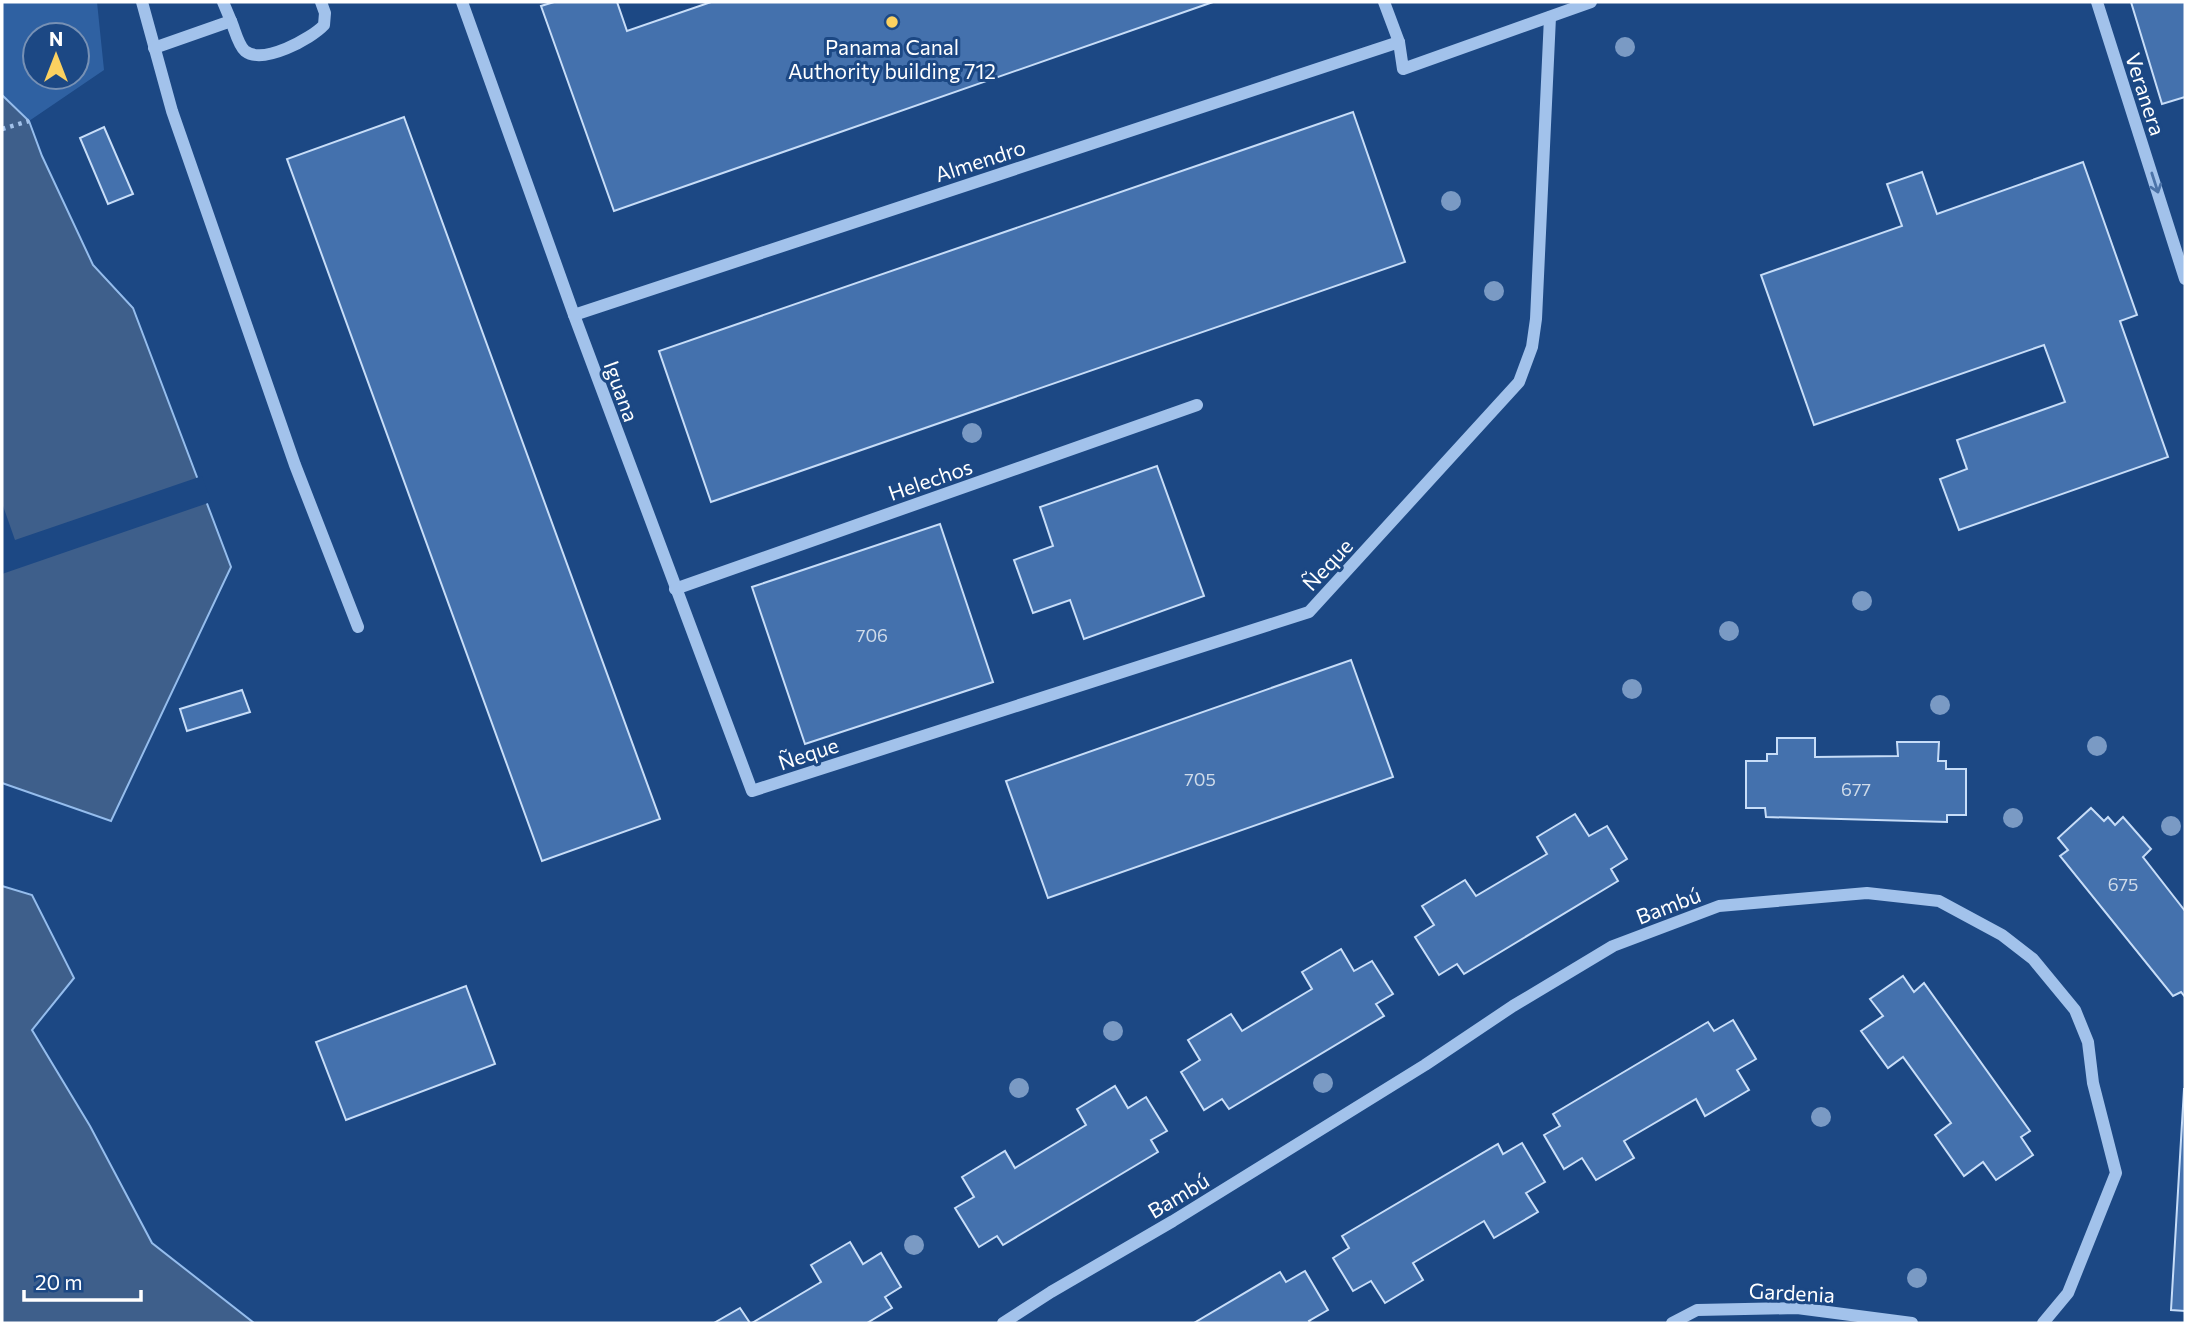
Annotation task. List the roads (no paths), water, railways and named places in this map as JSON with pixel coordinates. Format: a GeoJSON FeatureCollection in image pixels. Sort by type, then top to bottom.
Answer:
{"type":"FeatureCollection","features":[{"type":"Feature","properties":{"kind":"lane"},"geometry":{"type":"LineString","coordinates":[[142,2],[172,111],[295,465],[359,627]]}},
{"type":"Feature","properties":{"kind":"lane"},"geometry":{"type":"LineString","coordinates":[[223,2],[243,50],[253,55],[268,55],[315,35],[324,25],[325,13],[321,2]]}},
{"type":"Feature","properties":{"kind":"lane","name":"Iguana"},"geometry":{"type":"LineString","coordinates":[[461,2],[675,589],[752,791]]}},
{"type":"Feature","properties":{"kind":"lane"},"geometry":{"type":"LineString","coordinates":[[1384,2],[1399,42],[1403,69],[1591,2]]}},
{"type":"Feature","properties":{"kind":"lane","name":"Veranera"},"geometry":{"type":"LineString","coordinates":[[2096,2],[2185,279]]}},
{"type":"Feature","properties":{"kind":"lane","name":"Ñeque"},"geometry":{"type":"LineString","coordinates":[[752,791],[1309,612],[1519,382],[1532,347],[1536,319],[1550,17]]}},
{"type":"Feature","properties":{"kind":"lane"},"geometry":{"type":"LineString","coordinates":[[154,48],[231,21]]}},
{"type":"Feature","properties":{"kind":"lane","name":"Almendro"},"geometry":{"type":"LineString","coordinates":[[574,315],[1399,42]]}},
{"type":"Feature","properties":{"kind":"lane","name":"Helechos"},"geometry":{"type":"LineString","coordinates":[[675,589],[1197,405]]}},
{"type":"Feature","properties":{"kind":"lane","name":"Bambú"},"geometry":{"type":"LineString","coordinates":[[1003,1323],[1173,1221],[1425,1065],[1513,1006],[1613,946],[1719,906],[1867,893],[1939,901],[2003,935],[2033,959],[2075,1010],[2088,1042],[2093,1083],[2116,1173],[2068,1293],[2043,1323]]}},
{"type":"Feature","properties":{"kind":"lane","name":"Gardenia"},"geometry":{"type":"LineString","coordinates":[[1672,1323],[1697,1310],[1797,1308],[1912,1323]]}},
{"type":"Feature","properties":{"kind":"place","name":"Panama Canal Authority building 712"},"geometry":{"type":"Point","coordinates":[892,22]}}]}
